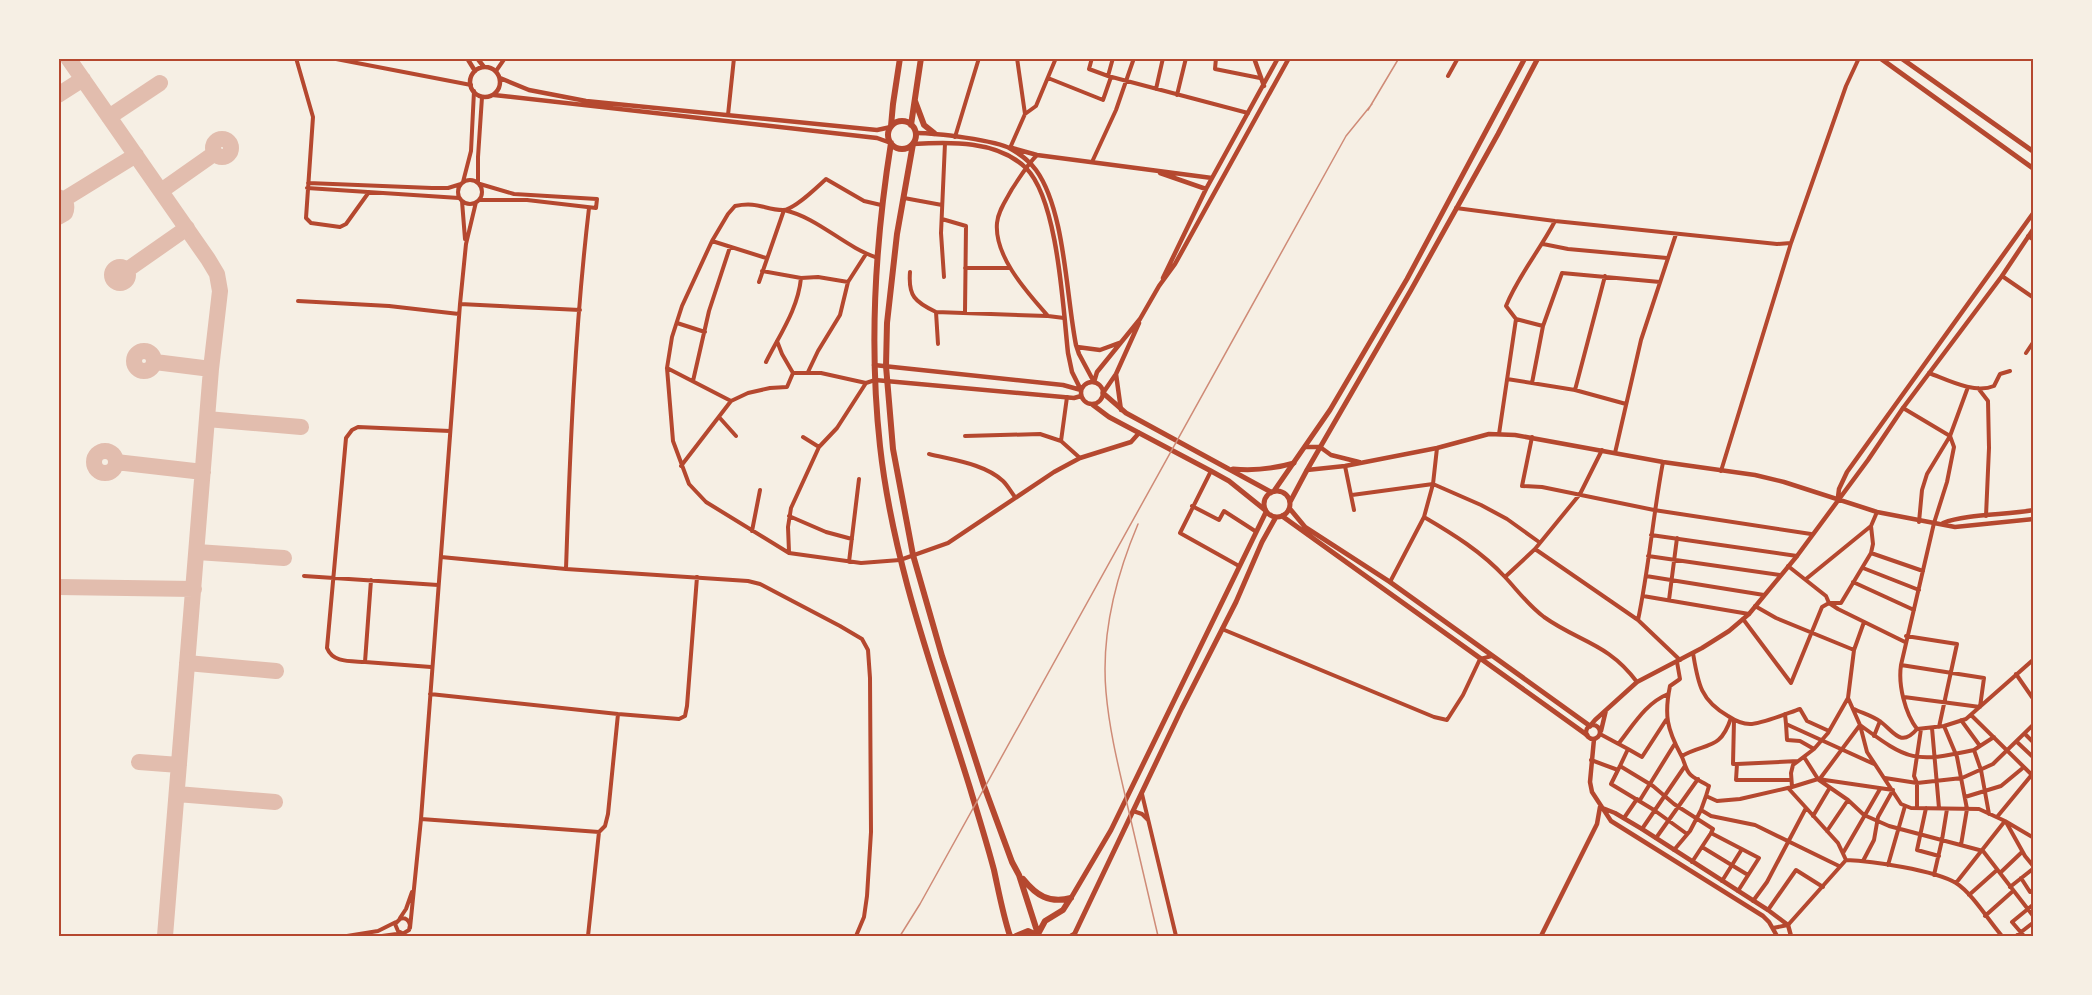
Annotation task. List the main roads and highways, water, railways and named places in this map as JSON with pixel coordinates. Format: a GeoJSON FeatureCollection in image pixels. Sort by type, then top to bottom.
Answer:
{"type":"FeatureCollection","features":[{"type":"Feature","properties":{"kind":"highway"},"geometry":{"type":"LineString","coordinates":[[900,58],[888,135],[891,143],[881,205],[878,258],[874,365],[880,446],[900,560],[978,814],[1010,936]]}},
{"type":"Feature","properties":{"kind":"highway"},"geometry":{"type":"LineString","coordinates":[[921,58],[911,124],[916,133],[897,234],[887,323],[886,366],[893,449],[913,555],[942,656],[984,786],[1019,875],[1039,935]]}},
{"type":"Feature","properties":{"kind":"highway"},"geometry":{"type":"LineString","coordinates":[[915,100],[924,125],[934,133]]}},
{"type":"Feature","properties":{"kind":"highway"},"geometry":{"type":"LineString","coordinates":[[891,127],[901,122],[911,124]]}},
{"type":"Feature","properties":{"kind":"highway"},"geometry":{"type":"LineString","coordinates":[[891,143],[902,149],[913,144]]}},
{"type":"Feature","properties":{"kind":"highway"},"geometry":{"type":"LineString","coordinates":[[1019,875],[1034,893],[1048,900],[1071,898]]}},
{"type":"Feature","properties":{"kind":"highway"},"geometry":{"type":"LineString","coordinates":[[1039,935],[1045,921],[1063,910],[1071,898]]}},
{"type":"Feature","properties":{"kind":"highway"},"geometry":{"type":"LineString","coordinates":[[1016,936],[1028,931],[1039,935]]}},
{"type":"Feature","properties":{"kind":"main road"},"geometry":{"type":"LineString","coordinates":[[1071,898],[1111,830],[1209,631],[1266,511],[1265,498],[1273,491],[1306,447],[1407,279],[1525,58]]}},
{"type":"Feature","properties":{"kind":"main road"},"geometry":{"type":"LineString","coordinates":[[1073,936],[1263,542],[1279,517],[1290,506],[1307,470],[1411,290],[1538,58]]}},
{"type":"Feature","properties":{"kind":"main road"},"geometry":{"type":"LineString","coordinates":[[1880,58],[2034,169]]}},
{"type":"Feature","properties":{"kind":"main road"},"geometry":{"type":"LineString","coordinates":[[1901,58],[2034,152]]}},
{"type":"Feature","properties":{"kind":"main road"},"geometry":{"type":"LineString","coordinates":[[1104,393],[1121,410],[1273,491],[1283,492],[1305,527],[1390,582],[1590,726]]}},
{"type":"Feature","properties":{"kind":"main road"},"geometry":{"type":"LineString","coordinates":[[1093,405],[1109,417],[1229,481],[1266,511],[1279,517],[1587,735]]}},
{"type":"Feature","properties":{"kind":"main road"},"geometry":{"type":"LineString","coordinates":[[1231,469],[1256,471],[1294,463]]}},
{"type":"Feature","properties":{"kind":"main road"},"geometry":{"type":"LineString","coordinates":[[1209,631],[1218,635]]}},
{"type":"Feature","properties":{"kind":"railway"},"geometry":{"type":"LineString","coordinates":[[1368,110],[1399,58]]}},
{"type":"Feature","properties":{"kind":"railway"},"geometry":{"type":"LineString","coordinates":[[900,936],[920,904],[1346,136],[1372,104]]}},
{"type":"Feature","properties":{"kind":"railway"},"geometry":{"type":"LineString","coordinates":[[1138,524],[1123,564],[1112,606],[1106,649],[1106,692],[1116,757],[1158,936]]}}]}
